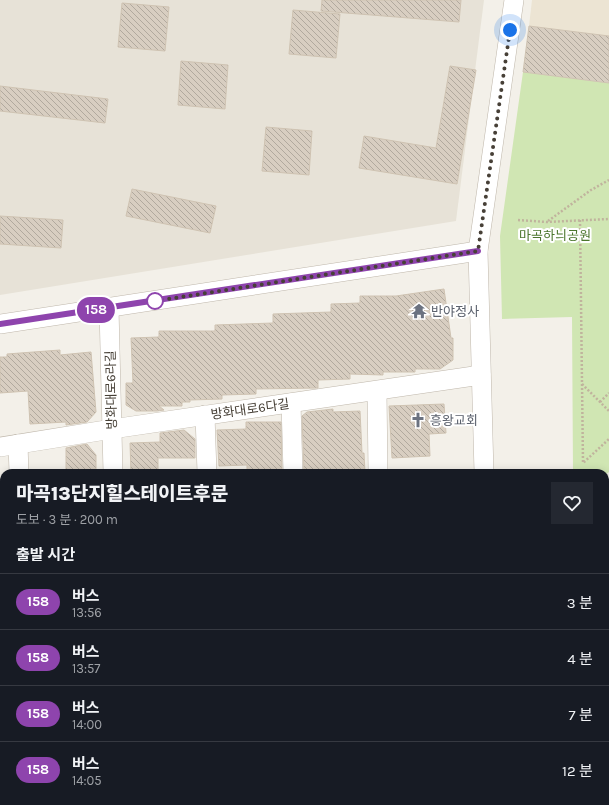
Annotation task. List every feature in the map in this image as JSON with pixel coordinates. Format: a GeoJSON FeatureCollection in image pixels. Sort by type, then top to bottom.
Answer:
{"type":"FeatureCollection","features":[{"type":"Feature","properties":{"kind":"street"},"geometry":{"type":"LineString","coordinates":[[484,469],[478,251],[514,0]]}},
{"type":"Feature","properties":{"kind":"street"},"geometry":{"type":"LineString","coordinates":[[0,324],[478,251]]}},
{"type":"Feature","properties":{"kind":"street","name":"방화대로6라길"},"geometry":{"type":"LineString","coordinates":[[109,308],[113,469]]}},
{"type":"Feature","properties":{"kind":"street","name":"방화대로6다길"},"geometry":{"type":"LineString","coordinates":[[18,469],[9,445],[376,390],[482,376]]}},
{"type":"Feature","properties":{"kind":"street"},"geometry":{"type":"LineString","coordinates":[[376,390],[378,469]]}},
{"type":"Feature","properties":{"kind":"street"},"geometry":{"type":"LineString","coordinates":[[291,403],[293,469]]}},
{"type":"Feature","properties":{"kind":"street"},"geometry":{"type":"LineString","coordinates":[[205,415],[207,469]]}},
{"type":"Feature","properties":{"kind":"path"},"geometry":{"type":"LineString","coordinates":[[547,222],[591,190],[609,180]]}},
{"type":"Feature","properties":{"kind":"path"},"geometry":{"type":"LineString","coordinates":[[518,220],[547,222],[609,219]]}},
{"type":"Feature","properties":{"kind":"path"},"geometry":{"type":"LineString","coordinates":[[580,220],[583,463],[609,439]]}},
{"type":"Feature","properties":{"kind":"path"},"geometry":{"type":"LineString","coordinates":[[582,383],[609,411]]}},
{"type":"Feature","properties":{"kind":"path"},"geometry":{"type":"LineString","coordinates":[[600,402],[609,393]]}},
{"type":"Feature","properties":{"kind":"shaded area"},"geometry":{"type":"Polygon","coordinates":[[[0,0],[484,0],[456,221],[0,295],[0,0]]]}},
{"type":"Feature","properties":{"kind":"shaded area"},"geometry":{"type":"Polygon","coordinates":[[[532,0],[609,0],[609,36],[529,26],[532,0]]]}},
{"type":"Feature","properties":{"kind":"green space","name":"마곡하늬공원"},"geometry":{"type":"Polygon","coordinates":[[[523,72],[609,83],[609,469],[573,469],[572,317],[502,319],[500,236],[523,72]]]}},
{"type":"Feature","properties":{"kind":"building"},"geometry":{"type":"Polygon","coordinates":[[[322,0],[461,0],[459,22],[321,11],[322,0]]]}},
{"type":"Feature","properties":{"kind":"building"},"geometry":{"type":"Polygon","coordinates":[[[122,3],[169,7],[165,51],[118,47],[122,3]]]}},
{"type":"Feature","properties":{"kind":"building"},"geometry":{"type":"Polygon","coordinates":[[[293,10],[340,14],[336,58],[289,54],[293,10]]]}},
{"type":"Feature","properties":{"kind":"building"},"geometry":{"type":"Polygon","coordinates":[[[529,26],[609,36],[609,83],[523,72],[529,26]]]}},
{"type":"Feature","properties":{"kind":"building"},"geometry":{"type":"Polygon","coordinates":[[[181,61],[228,65],[225,109],[178,105],[181,61]]]}},
{"type":"Feature","properties":{"kind":"building"},"geometry":{"type":"Polygon","coordinates":[[[450,66],[476,70],[457,184],[359,168],[364,136],[436,148],[450,66]]]}},
{"type":"Feature","properties":{"kind":"building"},"geometry":{"type":"Polygon","coordinates":[[[0,86],[108,99],[105,123],[0,111],[0,86]]]}},
{"type":"Feature","properties":{"kind":"building"},"geometry":{"type":"Polygon","coordinates":[[[266,127],[312,131],[309,175],[262,171],[266,127]]]}},
{"type":"Feature","properties":{"kind":"building"},"geometry":{"type":"Polygon","coordinates":[[[132,189],[216,206],[210,233],[126,216],[132,189]]]}},
{"type":"Feature","properties":{"kind":"building"},"geometry":{"type":"Polygon","coordinates":[[[0,216],[63,220],[61,248],[0,244],[0,216]]]}},
{"type":"Feature","properties":{"kind":"building"},"geometry":{"type":"Polygon","coordinates":[[[444,289],[451,338],[453,338],[453,360],[440,369],[415,369],[415,372],[383,372],[383,375],[350,374],[350,379],[318,380],[318,388],[256,389],[256,394],[222,395],[222,399],[190,400],[190,402],[182,402],[182,406],[159,406],[164,410],[157,411],[136,411],[126,405],[126,383],[133,383],[131,338],[159,337],[159,331],[215,331],[215,325],[273,323],[273,314],[331,312],[331,304],[360,303],[360,296],[396,296],[444,289]]]}},
{"type":"Feature","properties":{"kind":"building"},"geometry":{"type":"Polygon","coordinates":[[[60,350],[60,355],[91,352],[96,412],[87,422],[66,425],[66,422],[30,424],[28,391],[0,393],[0,357],[7,357],[7,354],[60,350]]]}},
{"type":"Feature","properties":{"kind":"building","name":"흥왕교회"},"geometry":{"type":"Polygon","coordinates":[[[444,404],[446,433],[429,434],[430,456],[392,458],[389,406],[444,404]]]}},
{"type":"Feature","properties":{"kind":"building"},"geometry":{"type":"Polygon","coordinates":[[[333,409],[333,412],[360,411],[362,453],[364,453],[365,469],[304,469],[302,416],[307,412],[333,409]]]}},
{"type":"Feature","properties":{"kind":"building"},"geometry":{"type":"Polygon","coordinates":[[[246,422],[281,422],[282,469],[247,469],[247,465],[219,466],[217,430],[246,429],[246,422]]]}},
{"type":"Feature","properties":{"kind":"building"},"geometry":{"type":"Polygon","coordinates":[[[184,430],[195,439],[195,458],[158,458],[158,469],[131,469],[130,443],[160,442],[160,433],[184,430]]]}},
{"type":"Feature","properties":{"kind":"building"},"geometry":{"type":"Polygon","coordinates":[[[87,444],[96,455],[96,469],[66,469],[66,448],[87,444]]]}},
{"type":"Feature","properties":{"kind":"bus line","name":"158"},"geometry":{"type":"LineString","coordinates":[[0,324],[478,251]]}},
{"type":"Feature","properties":{"kind":"place","name":"반야정사"},"geometry":{"type":"Point","coordinates":[419,311]}},
{"type":"Feature","properties":{"kind":"place","name":"흥왕교회"},"geometry":{"type":"Point","coordinates":[418,420]}},
{"type":"Feature","properties":{"kind":"route"},"geometry":{"type":"LineString","coordinates":[[155,301],[478,251],[510,30]]}}]}
